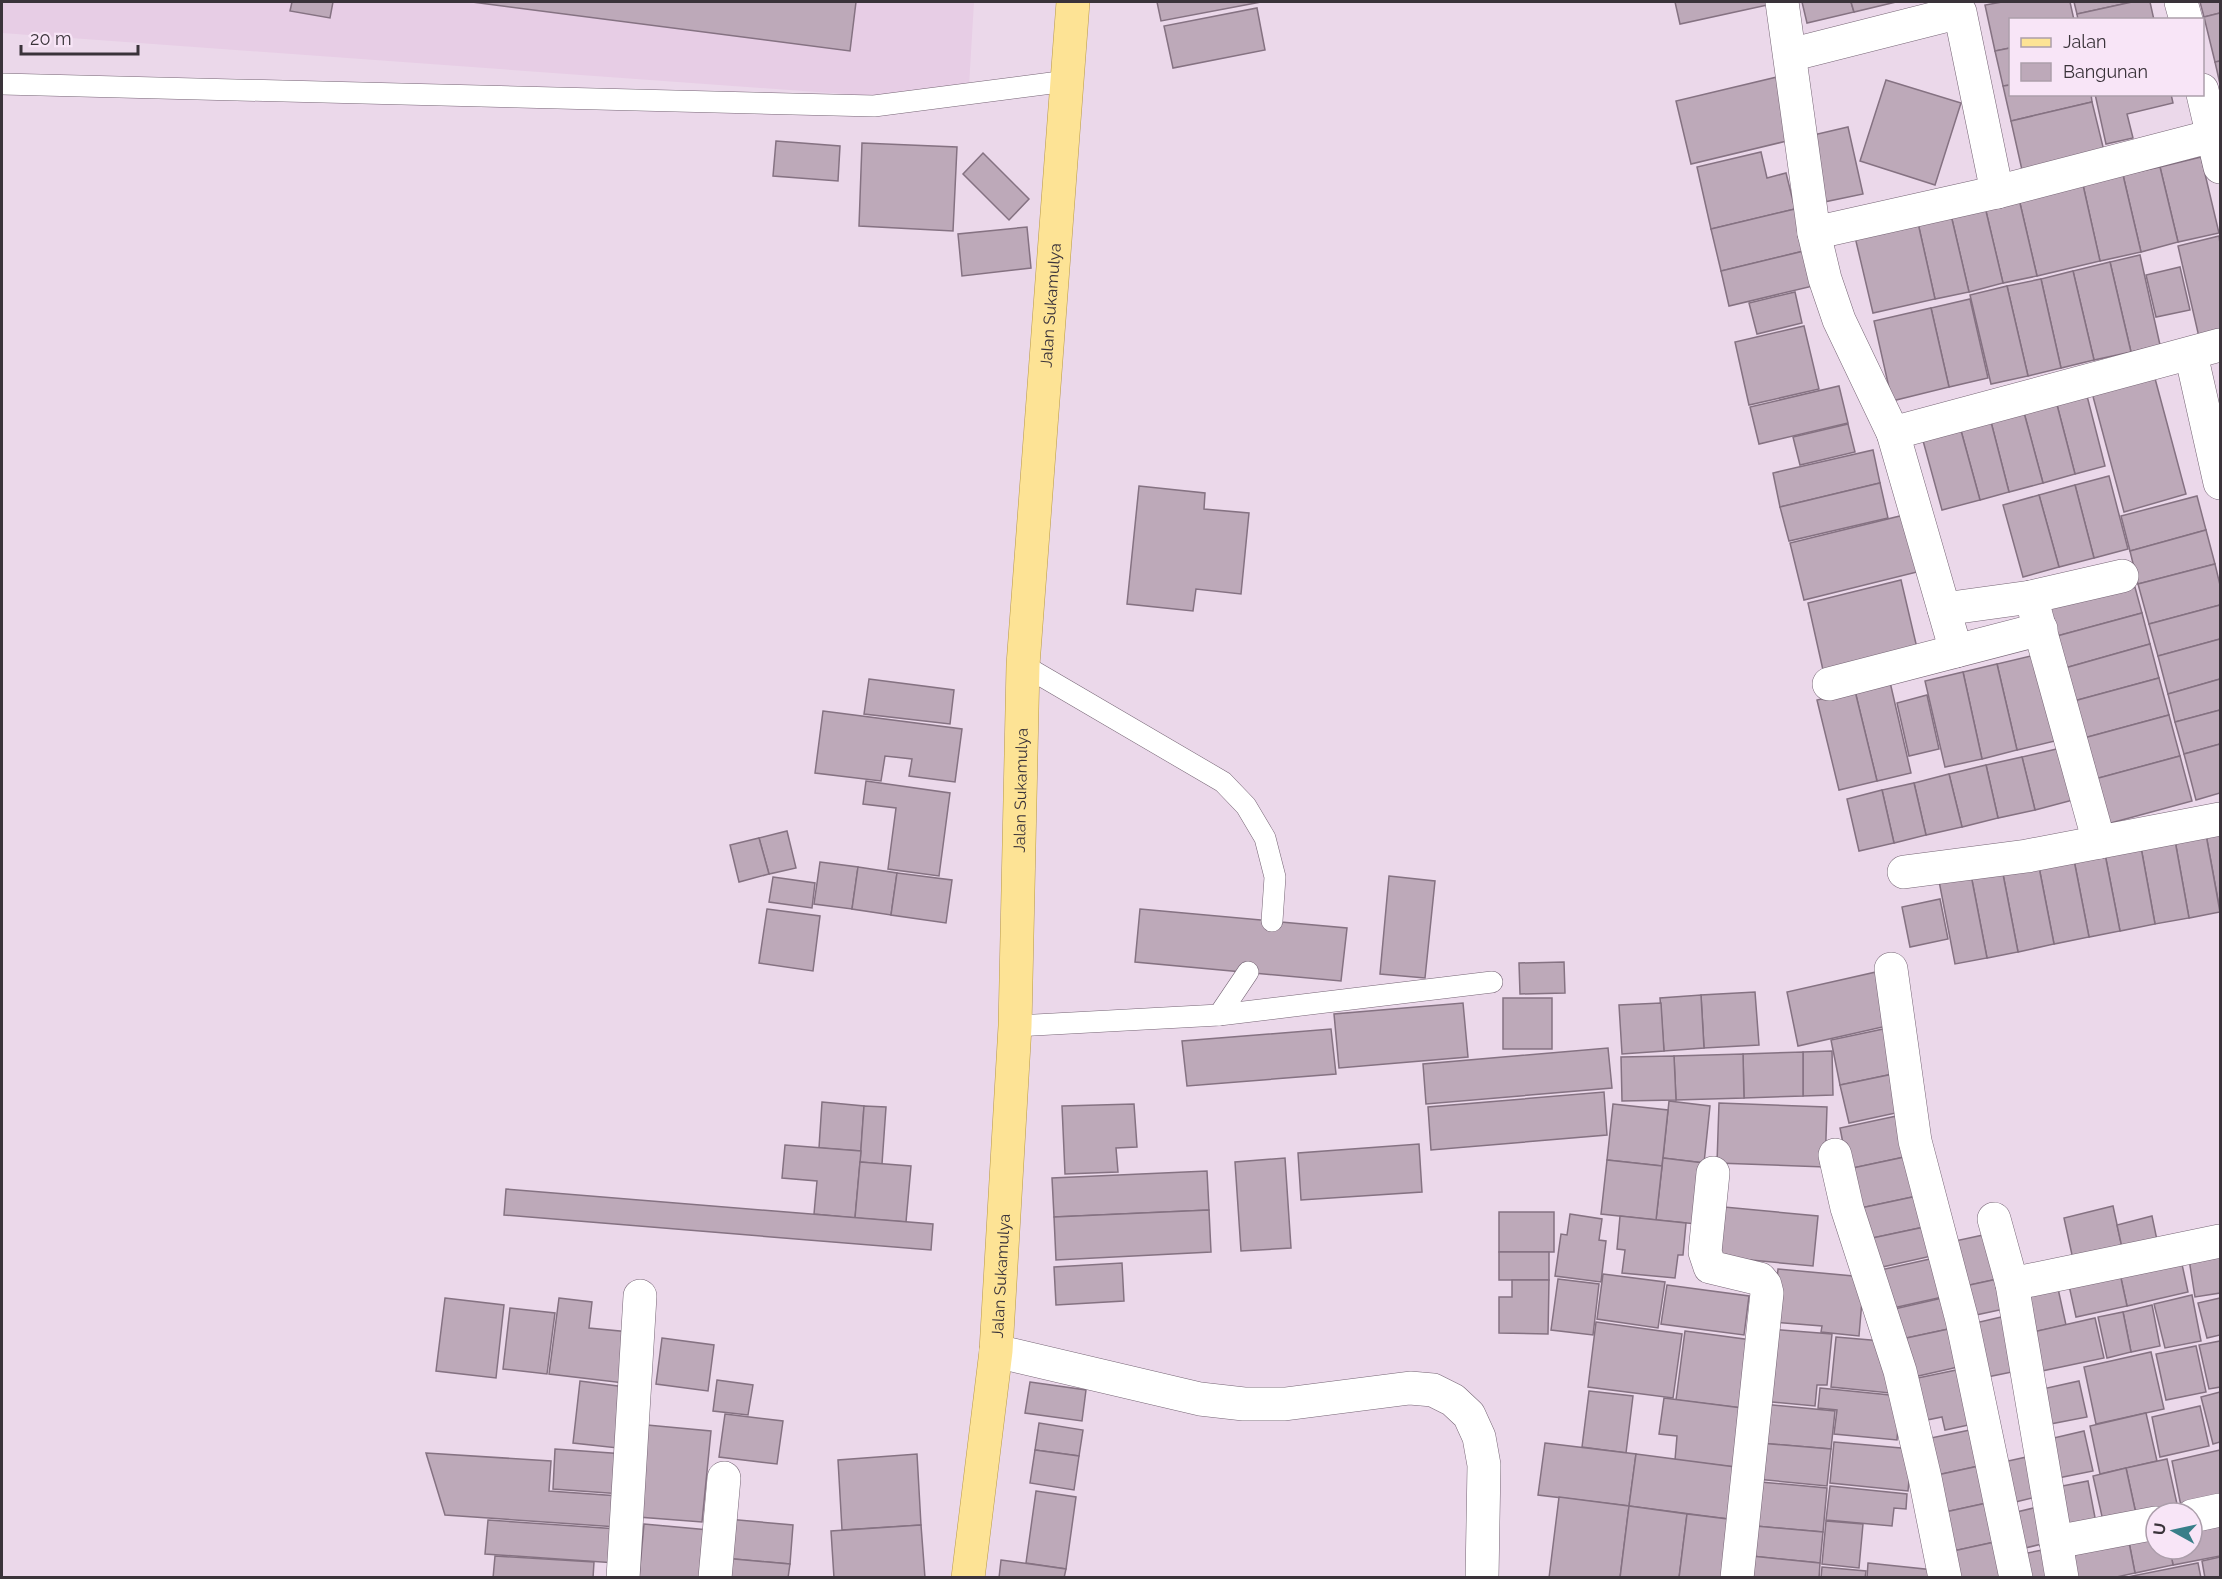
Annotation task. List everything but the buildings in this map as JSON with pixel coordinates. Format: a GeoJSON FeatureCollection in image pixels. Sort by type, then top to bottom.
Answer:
{"type":"FeatureCollection","features":[{"type":"Feature","properties":{"kind":"main road","name":"Jalan Sukamulya"},"geometry":{"type":"LineString","coordinates":[[968,1578],[996,1351],[1015,1026],[1023,664],[1072,2]]}},
{"type":"Feature","properties":{"kind":"street"},"geometry":{"type":"LineString","coordinates":[[1782,2],[1814,233],[1839,320],[1893,433],[1956,651]]}},
{"type":"Feature","properties":{"kind":"street"},"geometry":{"type":"LineString","coordinates":[[2181,2],[2185,18]]}},
{"type":"Feature","properties":{"kind":"street"},"geometry":{"type":"LineString","coordinates":[[1790,55],[1960,12],[1997,192]]}},
{"type":"Feature","properties":{"kind":"street"},"geometry":{"type":"LineString","coordinates":[[1814,233],[2218,145],[2204,96]]}},
{"type":"Feature","properties":{"kind":"street"},"geometry":{"type":"LineString","coordinates":[[1893,433],[2206,350],[2220,483]]}},
{"type":"Feature","properties":{"kind":"street"},"geometry":{"type":"LineString","coordinates":[[1944,609],[2031,597],[2122,576]]}},
{"type":"Feature","properties":{"kind":"street"},"geometry":{"type":"LineString","coordinates":[[2031,597],[2099,842]]}},
{"type":"Feature","properties":{"kind":"street"},"geometry":{"type":"LineString","coordinates":[[1829,684],[2041,629]]}},
{"type":"Feature","properties":{"kind":"street"},"geometry":{"type":"LineString","coordinates":[[1904,872],[2027,856],[2220,819]]}},
{"type":"Feature","properties":{"kind":"street"},"geometry":{"type":"LineString","coordinates":[[1892,969],[1915,1141],[1962,1320],[2016,1578]]}},
{"type":"Feature","properties":{"kind":"street"},"geometry":{"type":"LineString","coordinates":[[1835,1155],[1847,1208],[1900,1371],[1945,1578]]}},
{"type":"Feature","properties":{"kind":"street"},"geometry":{"type":"LineString","coordinates":[[1713,1173],[1706,1261],[1710,1267],[1760,1279],[1767,1293],[1737,1578]]}},
{"type":"Feature","properties":{"kind":"street"},"geometry":{"type":"LineString","coordinates":[[1994,1219],[2012,1284],[2062,1578]]}},
{"type":"Feature","properties":{"kind":"street"},"geometry":{"type":"LineString","coordinates":[[2012,1284],[2220,1241]]}},
{"type":"Feature","properties":{"kind":"street"},"geometry":{"type":"LineString","coordinates":[[623,1578],[640,1296]]}},
{"type":"Feature","properties":{"kind":"street"},"geometry":{"type":"LineString","coordinates":[[996,1351],[1200,1399],[1244,1404],[1285,1404],[1410,1388],[1433,1390],[1453,1400],[1469,1415],[1479,1437],[1484,1465],[1482,1578]]}},
{"type":"Feature","properties":{"kind":"street"},"geometry":{"type":"LineString","coordinates":[[715,1578],[724,1478]]}},
{"type":"Feature","properties":{"kind":"street"},"geometry":{"type":"LineString","coordinates":[[2204,1513],[2220,1510]]}},
{"type":"Feature","properties":{"kind":"street"},"geometry":{"type":"LineString","coordinates":[[2056,1542],[2144,1524]]}},
{"type":"Feature","properties":{"kind":"lane"},"geometry":{"type":"LineString","coordinates":[[2,84],[874,106],[1067,81]]}},
{"type":"Feature","properties":{"kind":"lane"},"geometry":{"type":"LineString","coordinates":[[1023,664],[1223,782],[1246,806],[1265,838],[1275,877],[1272,921]]}},
{"type":"Feature","properties":{"kind":"lane"},"geometry":{"type":"LineString","coordinates":[[1219,1015],[1248,972]]}},
{"type":"Feature","properties":{"kind":"lane"},"geometry":{"type":"LineString","coordinates":[[1015,1026],[1219,1015],[1492,982]]}},
{"type":"Feature","properties":{"kind":"shaded area"},"geometry":{"type":"Polygon","coordinates":[[[2,2],[974,2],[968,103],[2,33],[2,2]]]}}]}
